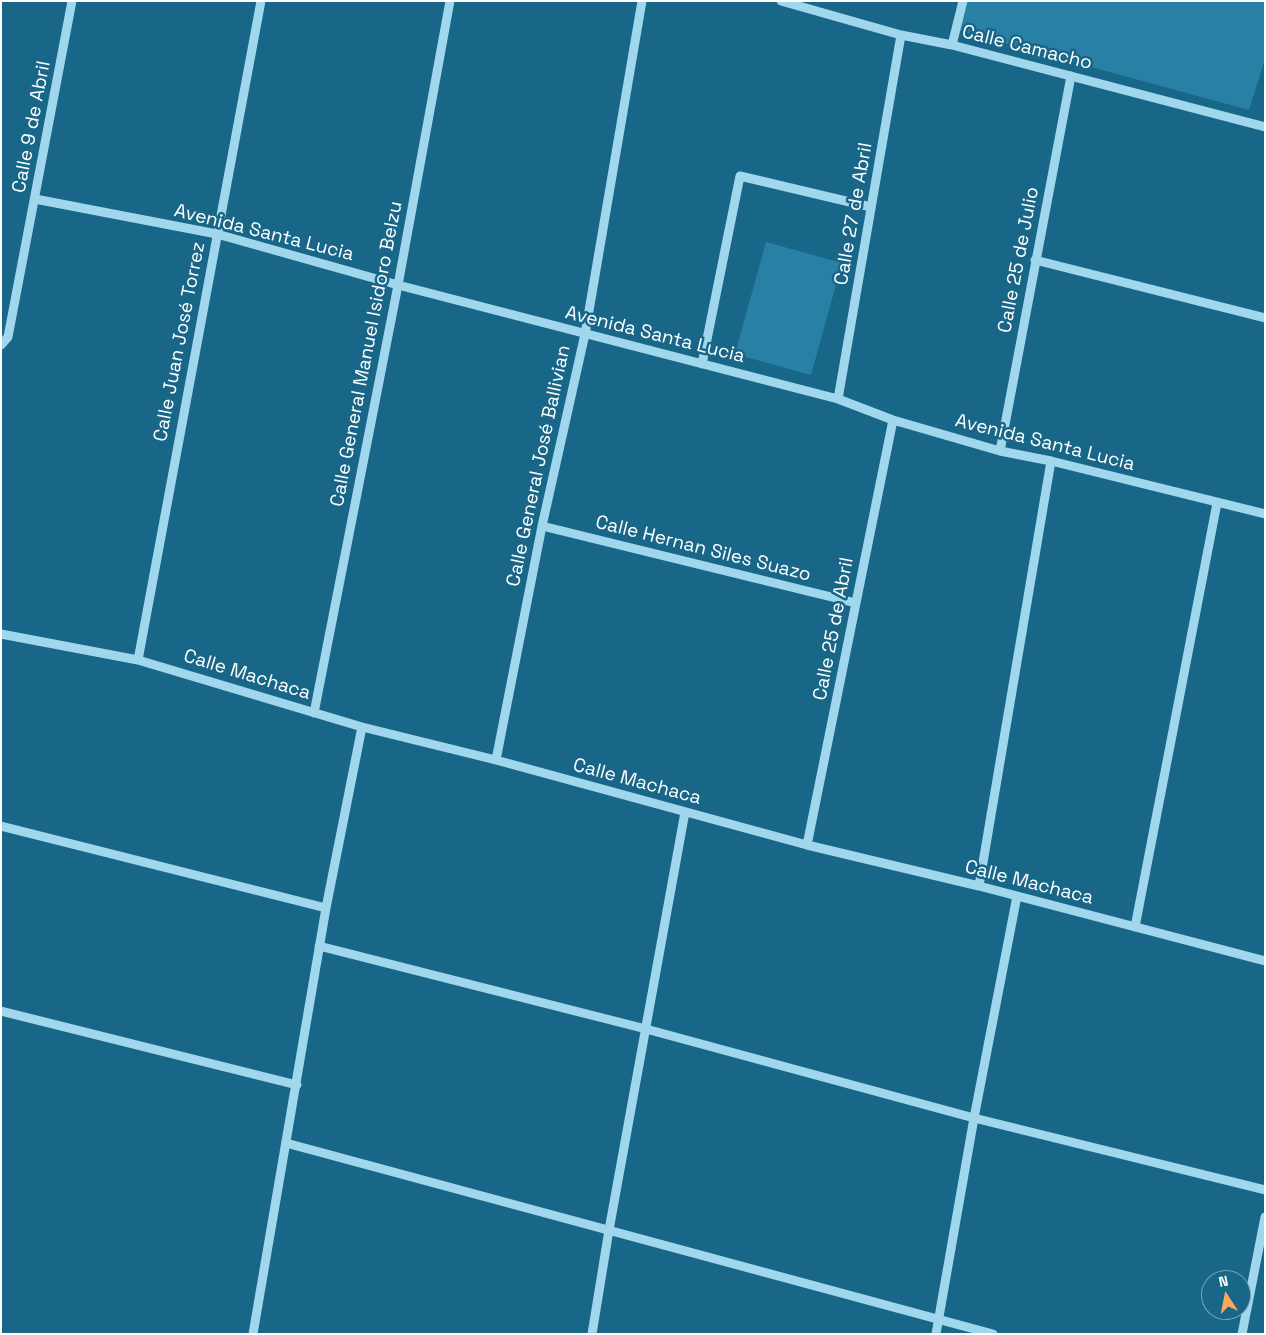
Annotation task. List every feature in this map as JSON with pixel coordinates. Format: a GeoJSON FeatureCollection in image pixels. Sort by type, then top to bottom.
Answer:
{"type":"FeatureCollection","features":[{"type":"Feature","properties":{"kind":"street","name":"Calle 9 de Abril"},"geometry":{"type":"LineString","coordinates":[[1,344],[8,336],[72,1]]}},
{"type":"Feature","properties":{"kind":"street","name":"Calle Juan José Torrez"},"geometry":{"type":"LineString","coordinates":[[138,660],[261,1]]}},
{"type":"Feature","properties":{"kind":"street","name":"Calle General Manuel Isidoro Belzu"},"geometry":{"type":"LineString","coordinates":[[314,712],[398,285],[450,1]]}},
{"type":"Feature","properties":{"kind":"street","name":"Calle General José Ballivian"},"geometry":{"type":"LineString","coordinates":[[496,760],[542,526],[585,334],[642,1]]}},
{"type":"Feature","properties":{"kind":"street","name":"Calle Camacho"},"geometry":{"type":"LineString","coordinates":[[781,1],[902,35],[952,45],[1264,124]]}},
{"type":"Feature","properties":{"kind":"street"},"geometry":{"type":"LineString","coordinates":[[952,45],[963,1]]}},
{"type":"Feature","properties":{"kind":"street","name":"Calle 27 de Abril"},"geometry":{"type":"LineString","coordinates":[[838,399],[902,35]]}},
{"type":"Feature","properties":{"kind":"street","name":"Calle 25 de Julio"},"geometry":{"type":"LineString","coordinates":[[1000,451],[1071,76]]}},
{"type":"Feature","properties":{"kind":"street"},"geometry":{"type":"LineString","coordinates":[[702,364],[740,176],[871,207]]}},
{"type":"Feature","properties":{"kind":"street","name":"Avenida Santa Lucia"},"geometry":{"type":"LineString","coordinates":[[35,199],[217,234],[398,285],[838,399],[893,420],[1000,451],[1051,461],[1265,514]]}},
{"type":"Feature","properties":{"kind":"street"},"geometry":{"type":"LineString","coordinates":[[1035,260],[1265,318]]}},
{"type":"Feature","properties":{"kind":"street","name":"Calle 25 de Abril"},"geometry":{"type":"LineString","coordinates":[[808,845],[893,420]]}},
{"type":"Feature","properties":{"kind":"street"},"geometry":{"type":"LineString","coordinates":[[979,886],[1051,461]]}},
{"type":"Feature","properties":{"kind":"street"},"geometry":{"type":"LineString","coordinates":[[1135,927],[1218,503]]}},
{"type":"Feature","properties":{"kind":"street","name":"Calle Hernan Siles Suazo"},"geometry":{"type":"LineString","coordinates":[[542,526],[856,603]]}},
{"type":"Feature","properties":{"kind":"street","name":"Calle Machaca"},"geometry":{"type":"LineString","coordinates":[[1,634],[138,660],[362,727],[496,760],[808,845],[979,886],[1265,961]]}},
{"type":"Feature","properties":{"kind":"street"},"geometry":{"type":"LineString","coordinates":[[253,1334],[297,1086],[319,946],[362,727]]}},
{"type":"Feature","properties":{"kind":"street"},"geometry":{"type":"LineString","coordinates":[[592,1334],[609,1230],[685,812]]}},
{"type":"Feature","properties":{"kind":"street"},"geometry":{"type":"LineString","coordinates":[[1,826],[326,908]]}},
{"type":"Feature","properties":{"kind":"street"},"geometry":{"type":"LineString","coordinates":[[936,1334],[974,1118],[1017,896]]}},
{"type":"Feature","properties":{"kind":"street"},"geometry":{"type":"LineString","coordinates":[[319,946],[646,1029],[974,1118],[1265,1190]]}},
{"type":"Feature","properties":{"kind":"street"},"geometry":{"type":"LineString","coordinates":[[1,1011],[297,1086]]}},
{"type":"Feature","properties":{"kind":"street"},"geometry":{"type":"LineString","coordinates":[[286,1143],[993,1334]]}},
{"type":"Feature","properties":{"kind":"street"},"geometry":{"type":"LineString","coordinates":[[1242,1334],[1265,1216]]}},
{"type":"Feature","properties":{"kind":"shaded area"},"geometry":{"type":"Polygon","coordinates":[[[968,1],[1265,1],[1265,59],[1249,110],[959,31],[968,1]]]}},
{"type":"Feature","properties":{"kind":"shaded area"},"geometry":{"type":"Polygon","coordinates":[[[766,242],[842,263],[811,375],[735,354],[766,242]]]}}]}
